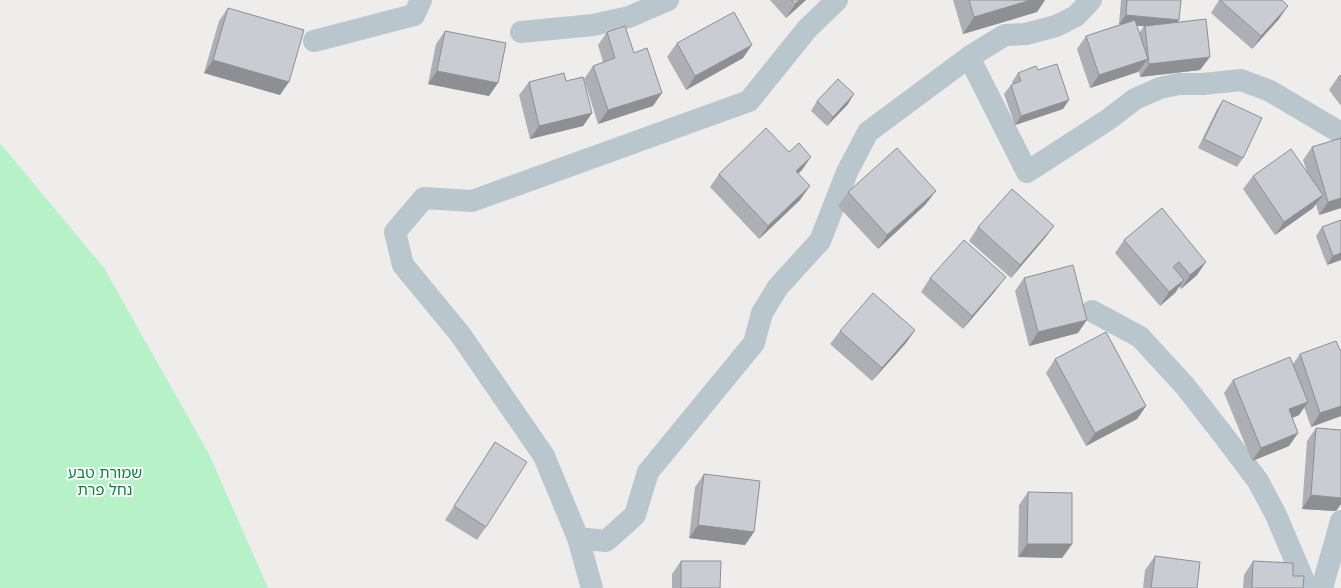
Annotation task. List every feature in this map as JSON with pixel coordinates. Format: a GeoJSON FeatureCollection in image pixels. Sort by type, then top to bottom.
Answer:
{"type":"FeatureCollection","features":[{"type":"Feature","properties":{"kind":"street"},"geometry":{"type":"LineString","coordinates":[[314,41],[414,15],[421,0]]}},
{"type":"Feature","properties":{"kind":"street"},"geometry":{"type":"LineString","coordinates":[[520,32],[593,25],[629,17],[668,0]]}},
{"type":"Feature","properties":{"kind":"street"},"geometry":{"type":"LineString","coordinates":[[592,588],[578,538],[544,456],[460,334],[403,265],[395,232],[424,198],[472,201],[749,101],[808,29],[838,0]]}},
{"type":"Feature","properties":{"kind":"street"},"geometry":{"type":"LineString","coordinates":[[578,538],[606,541],[635,515],[648,472],[754,343],[762,313],[774,294],[820,241],[848,172],[868,132],[969,56],[1005,35],[1026,34],[1056,26],[1076,16],[1091,0]]}},
{"type":"Feature","properties":{"kind":"street"},"geometry":{"type":"LineString","coordinates":[[969,56],[1028,172],[1109,119],[1135,99],[1160,88],[1179,84],[1203,84],[1241,80],[1270,91],[1341,133]]}},
{"type":"Feature","properties":{"kind":"street"},"geometry":{"type":"LineString","coordinates":[[1092,311],[1140,337],[1186,386],[1258,481],[1276,515],[1306,588]]}},
{"type":"Feature","properties":{"kind":"street"},"geometry":{"type":"LineString","coordinates":[[1322,588],[1341,521]]}},
{"type":"Feature","properties":{"kind":"green space","name":"שמורת טבע נחל פרת"},"geometry":{"type":"Polygon","coordinates":[[[0,143],[104,268],[209,454],[268,588],[0,588],[0,143]]]}},
{"type":"Feature","properties":{"kind":"building"},"geometry":{"type":"Polygon","coordinates":[[[791,0],[800,0],[795,4],[791,0]]]}},
{"type":"Feature","properties":{"kind":"building"},"geometry":{"type":"Polygon","coordinates":[[[969,0],[1031,0],[974,17],[969,0]]]}},
{"type":"Feature","properties":{"kind":"building"},"geometry":{"type":"Polygon","coordinates":[[[1127,0],[1181,0],[1179,20],[1126,15],[1127,0]]]}},
{"type":"Feature","properties":{"kind":"building"},"geometry":{"type":"Polygon","coordinates":[[[1220,0],[1282,0],[1288,6],[1261,36],[1220,0]]]}},
{"type":"Feature","properties":{"kind":"building"},"geometry":{"type":"Polygon","coordinates":[[[228,8],[304,30],[289,82],[213,60],[228,8]]]}},
{"type":"Feature","properties":{"kind":"building"},"geometry":{"type":"Polygon","coordinates":[[[734,12],[752,45],[695,76],[677,43],[734,12]]]}},
{"type":"Feature","properties":{"kind":"building"},"geometry":{"type":"Polygon","coordinates":[[[1206,19],[1210,57],[1149,64],[1145,26],[1206,19]]]}},
{"type":"Feature","properties":{"kind":"building"},"geometry":{"type":"Polygon","coordinates":[[[1135,20],[1148,59],[1099,75],[1086,36],[1135,20]]]}},
{"type":"Feature","properties":{"kind":"building"},"geometry":{"type":"Polygon","coordinates":[[[625,26],[634,53],[647,48],[662,93],[608,110],[593,66],[615,58],[607,32],[625,26]]]}},
{"type":"Feature","properties":{"kind":"building"},"geometry":{"type":"Polygon","coordinates":[[[445,31],[506,43],[498,83],[437,71],[445,31]]]}},
{"type":"Feature","properties":{"kind":"building"},"geometry":{"type":"Polygon","coordinates":[[[1057,64],[1069,100],[1021,116],[1011,85],[1021,81],[1018,73],[1036,66],[1038,70],[1057,64]]]}},
{"type":"Feature","properties":{"kind":"building"},"geometry":{"type":"Polygon","coordinates":[[[564,73],[566,81],[583,77],[592,113],[539,126],[529,82],[564,73]]]}},
{"type":"Feature","properties":{"kind":"building"},"geometry":{"type":"Polygon","coordinates":[[[838,79],[854,94],[833,117],[817,101],[838,79]]]}},
{"type":"Feature","properties":{"kind":"building"},"geometry":{"type":"Polygon","coordinates":[[[1223,100],[1262,118],[1243,158],[1204,139],[1223,100]]]}},
{"type":"Feature","properties":{"kind":"building"},"geometry":{"type":"Polygon","coordinates":[[[766,128],[789,152],[799,143],[811,157],[796,171],[810,186],[768,226],[719,174],[766,128]]]}},
{"type":"Feature","properties":{"kind":"building"},"geometry":{"type":"Polygon","coordinates":[[[1341,138],[1341,198],[1328,202],[1312,147],[1341,138]]]}},
{"type":"Feature","properties":{"kind":"building"},"geometry":{"type":"Polygon","coordinates":[[[897,148],[936,191],[887,235],[848,192],[897,148]]]}},
{"type":"Feature","properties":{"kind":"building"},"geometry":{"type":"Polygon","coordinates":[[[1291,149],[1323,195],[1284,222],[1253,176],[1291,149]]]}},
{"type":"Feature","properties":{"kind":"building"},"geometry":{"type":"Polygon","coordinates":[[[1012,189],[1054,226],[1020,265],[978,227],[1012,189]]]}},
{"type":"Feature","properties":{"kind":"building"},"geometry":{"type":"Polygon","coordinates":[[[1162,208],[1206,262],[1190,275],[1179,262],[1173,267],[1184,280],[1169,292],[1124,240],[1162,208]]]}},
{"type":"Feature","properties":{"kind":"building"},"geometry":{"type":"Polygon","coordinates":[[[1341,220],[1341,253],[1333,256],[1322,227],[1341,220]]]}},
{"type":"Feature","properties":{"kind":"building"},"geometry":{"type":"Polygon","coordinates":[[[964,240],[1006,277],[972,316],[930,278],[964,240]]]}},
{"type":"Feature","properties":{"kind":"building"},"geometry":{"type":"Polygon","coordinates":[[[1073,265],[1087,320],[1038,332],[1024,278],[1073,265]]]}},
{"type":"Feature","properties":{"kind":"building"},"geometry":{"type":"Polygon","coordinates":[[[873,293],[915,330],[882,368],[840,331],[873,293]]]}},
{"type":"Feature","properties":{"kind":"building"},"geometry":{"type":"Polygon","coordinates":[[[1106,332],[1146,406],[1095,433],[1055,359],[1106,332]]]}},
{"type":"Feature","properties":{"kind":"building"},"geometry":{"type":"Polygon","coordinates":[[[1336,341],[1341,350],[1341,406],[1320,413],[1300,354],[1336,341]]]}},
{"type":"Feature","properties":{"kind":"building"},"geometry":{"type":"Polygon","coordinates":[[[1290,357],[1308,402],[1289,409],[1298,433],[1261,448],[1233,380],[1290,357]]]}},
{"type":"Feature","properties":{"kind":"building"},"geometry":{"type":"Polygon","coordinates":[[[1316,428],[1341,430],[1341,498],[1311,495],[1316,428]]]}},
{"type":"Feature","properties":{"kind":"building"},"geometry":{"type":"Polygon","coordinates":[[[495,442],[527,462],[486,527],[454,506],[495,442]]]}},
{"type":"Feature","properties":{"kind":"building"},"geometry":{"type":"Polygon","coordinates":[[[704,474],[760,481],[754,532],[698,525],[704,474]]]}},
{"type":"Feature","properties":{"kind":"building"},"geometry":{"type":"Polygon","coordinates":[[[1028,492],[1072,493],[1072,544],[1027,544],[1028,492]]]}},
{"type":"Feature","properties":{"kind":"building"},"geometry":{"type":"Polygon","coordinates":[[[1155,556],[1200,562],[1197,588],[1151,588],[1155,556]]]}},
{"type":"Feature","properties":{"kind":"building"},"geometry":{"type":"Polygon","coordinates":[[[681,561],[721,561],[720,588],[681,588],[681,561]]]}},
{"type":"Feature","properties":{"kind":"building"},"geometry":{"type":"Polygon","coordinates":[[[1253,561],[1293,563],[1293,576],[1304,576],[1303,588],[1252,588],[1253,561]]]}}]}
